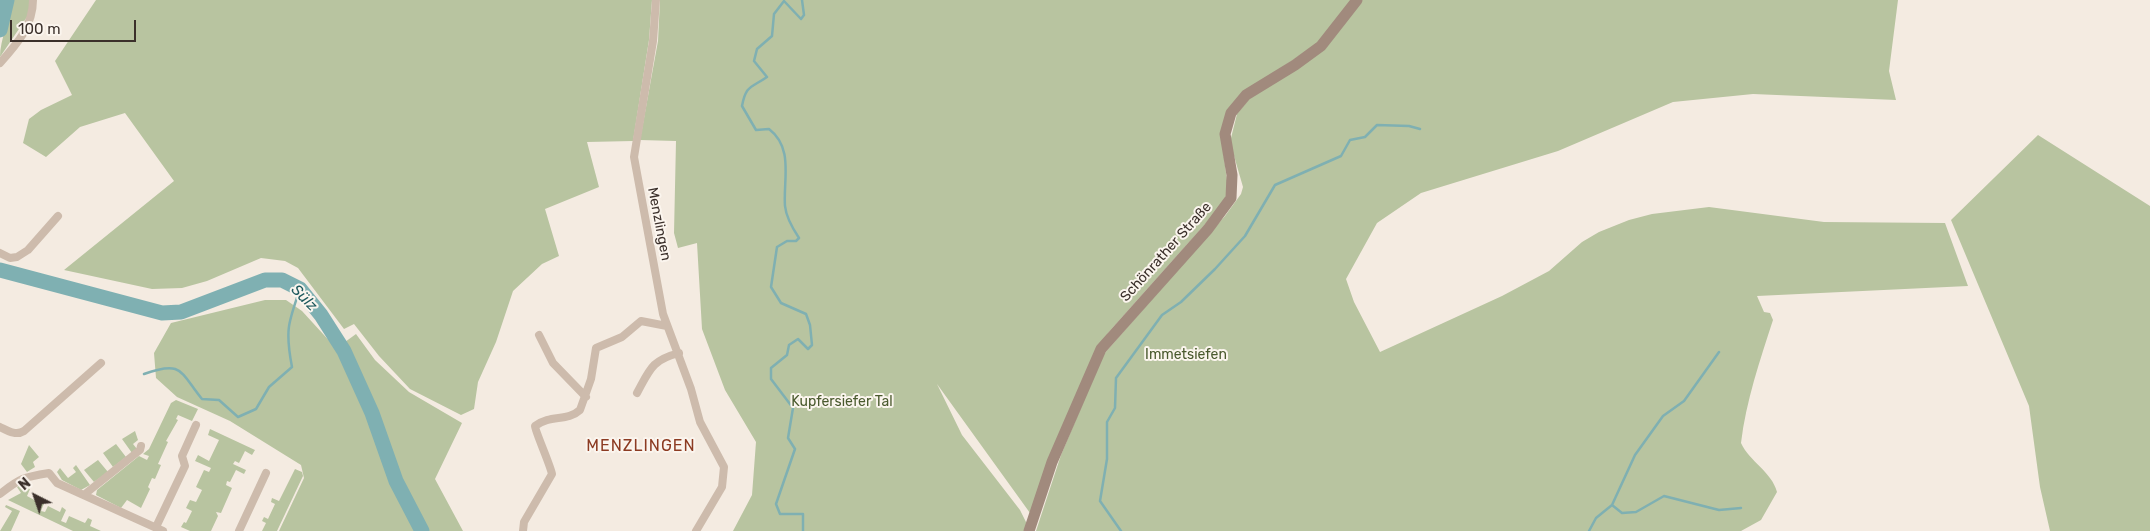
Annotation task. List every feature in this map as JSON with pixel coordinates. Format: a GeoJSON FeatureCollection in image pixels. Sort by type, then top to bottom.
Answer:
{"type":"FeatureCollection","features":[{"type":"Feature","properties":{"kind":"street"},"geometry":{"type":"LineString","coordinates":[[0,63],[22,36],[30,21],[33,0]]}},
{"type":"Feature","properties":{"kind":"street","name":"Menzlingen"},"geometry":{"type":"LineString","coordinates":[[656,0],[653,40],[635,143],[635,170],[667,326],[679,353],[700,422],[724,467],[722,487],[696,531]]}},
{"type":"Feature","properties":{"kind":"street","name":"Schönrather Straße"},"geometry":{"type":"LineString","coordinates":[[1029,531],[1052,462],[1100,349],[1226,208],[1230,198],[1232,175],[1225,134],[1226,123],[1231,113],[1246,95],[1295,65],[1321,46],[1358,0]]}},
{"type":"Feature","properties":{"kind":"street"},"geometry":{"type":"LineString","coordinates":[[0,253],[10,258],[21,255],[58,216]]}},
{"type":"Feature","properties":{"kind":"street"},"geometry":{"type":"LineString","coordinates":[[523,531],[524,522],[552,474],[544,447],[534,431],[535,426],[553,417],[574,415],[580,410],[586,397],[595,353],[599,345],[622,336],[642,321],[667,326]]}},
{"type":"Feature","properties":{"kind":"street"},"geometry":{"type":"LineString","coordinates":[[539,334],[553,363],[586,397]]}},
{"type":"Feature","properties":{"kind":"street"},"geometry":{"type":"LineString","coordinates":[[637,393],[651,368],[662,357],[679,353]]}},
{"type":"Feature","properties":{"kind":"street"},"geometry":{"type":"LineString","coordinates":[[0,427],[19,434],[24,431],[101,363]]}},
{"type":"Feature","properties":{"kind":"street"},"geometry":{"type":"LineString","coordinates":[[0,494],[16,481],[28,475],[49,473],[57,483],[159,529],[185,466],[182,456],[196,425]]}},
{"type":"Feature","properties":{"kind":"street"},"geometry":{"type":"LineString","coordinates":[[85,494],[140,450],[141,446]]}},
{"type":"Feature","properties":{"kind":"street"},"geometry":{"type":"LineString","coordinates":[[239,531],[266,473]]}},
{"type":"Feature","properties":{"kind":"green space"},"geometry":{"type":"Polygon","coordinates":[[[13,0],[30,0],[29,14],[0,57],[2,43],[13,0]]]}},
{"type":"Feature","properties":{"kind":"green space"},"geometry":{"type":"Polygon","coordinates":[[[96,0],[652,0],[649,40],[633,141],[587,142],[599,187],[545,209],[559,256],[542,264],[513,291],[496,342],[478,382],[474,409],[461,415],[410,389],[379,356],[354,324],[344,329],[298,268],[285,261],[261,258],[207,281],[182,288],[152,289],[64,270],[174,181],[125,113],[80,127],[46,157],[23,143],[29,119],[41,110],[72,95],[55,61],[96,0]]]}},
{"type":"Feature","properties":{"kind":"green space","name":"Kupfersiefer Tal"},"geometry":{"type":"Polygon","coordinates":[[[660,0],[1353,0],[1317,44],[1238,97],[1223,150],[1228,188],[1224,203],[1108,333],[1030,513],[937,384],[962,435],[1020,510],[1027,524],[1025,531],[733,531],[752,495],[756,442],[725,390],[702,329],[697,243],[678,248],[674,233],[676,141],[640,140],[658,41],[660,0]]]}},
{"type":"Feature","properties":{"kind":"green space"},"geometry":{"type":"Polygon","coordinates":[[[1362,0],[1898,0],[1889,71],[1896,100],[1753,94],[1673,102],[1558,151],[1421,193],[1377,223],[1346,279],[1354,302],[1380,352],[1502,296],[1549,271],[1582,242],[1599,232],[1629,220],[1652,214],[1709,207],[1824,222],[1945,223],[1968,286],[1757,296],[1764,312],[1770,313],[1773,320],[1758,365],[1741,443],[1749,455],[1766,472],[1777,492],[1761,520],[1741,531],[1036,531],[1061,455],[1103,355],[1225,216],[1241,194],[1243,187],[1230,142],[1237,114],[1249,99],[1325,49],[1362,0]]]}},
{"type":"Feature","properties":{"kind":"green space"},"geometry":{"type":"Polygon","coordinates":[[[2038,135],[2150,206],[2150,531],[2050,531],[2040,487],[2029,406],[1951,220],[2038,135]]]}},
{"type":"Feature","properties":{"kind":"green space"},"geometry":{"type":"Polygon","coordinates":[[[265,300],[286,300],[302,311],[334,346],[345,342],[356,334],[375,360],[409,392],[462,423],[435,479],[463,531],[279,531],[304,478],[301,465],[230,421],[177,397],[156,378],[154,353],[171,323],[265,300]]]}},
{"type":"Feature","properties":{"kind":"green space"},"geometry":{"type":"Polygon","coordinates":[[[176,400],[198,409],[192,421],[178,415],[176,419],[178,420],[166,441],[168,442],[158,464],[161,465],[155,479],[152,478],[148,487],[150,489],[141,508],[127,500],[121,508],[96,495],[97,490],[139,456],[147,460],[149,456],[143,454],[149,449],[171,403],[176,400]]]}},
{"type":"Feature","properties":{"kind":"green space"},"geometry":{"type":"Polygon","coordinates":[[[210,429],[255,450],[252,455],[245,451],[239,463],[235,461],[233,464],[246,470],[244,474],[236,470],[230,482],[227,481],[226,485],[232,488],[221,513],[216,512],[218,516],[211,531],[190,531],[181,527],[184,522],[186,523],[192,511],[186,508],[190,500],[196,502],[202,490],[196,487],[204,470],[209,472],[211,468],[195,461],[198,455],[209,461],[219,440],[208,435],[210,429]]]}},
{"type":"Feature","properties":{"kind":"green space"},"geometry":{"type":"Polygon","coordinates":[[[135,431],[138,440],[133,444],[137,449],[132,453],[122,439],[135,431]]]}},
{"type":"Feature","properties":{"kind":"green space"},"geometry":{"type":"Polygon","coordinates":[[[116,444],[126,457],[113,467],[103,453],[116,444]]]}},
{"type":"Feature","properties":{"kind":"green space"},"geometry":{"type":"Polygon","coordinates":[[[29,445],[39,457],[33,462],[35,467],[27,472],[21,464],[29,445]]]}},
{"type":"Feature","properties":{"kind":"green space"},"geometry":{"type":"Polygon","coordinates":[[[98,460],[108,472],[94,482],[84,470],[98,460]]]}},
{"type":"Feature","properties":{"kind":"green space"},"geometry":{"type":"Polygon","coordinates":[[[76,465],[90,485],[81,490],[62,480],[57,472],[60,468],[68,478],[76,472],[73,468],[76,465]]]}},
{"type":"Feature","properties":{"kind":"green space"},"geometry":{"type":"Polygon","coordinates":[[[295,469],[302,472],[303,476],[277,531],[262,531],[266,523],[262,521],[264,517],[268,519],[275,504],[271,502],[272,498],[279,501],[295,469]]]}},
{"type":"Feature","properties":{"kind":"green space"},"geometry":{"type":"Polygon","coordinates":[[[31,478],[27,488],[30,489],[27,496],[38,502],[43,496],[42,499],[45,501],[41,511],[45,512],[48,506],[60,512],[62,507],[66,510],[61,521],[66,523],[69,516],[85,523],[88,518],[92,520],[90,526],[101,531],[73,531],[8,500],[21,493],[17,487],[31,478]]]}},
{"type":"Feature","properties":{"kind":"green space"},"geometry":{"type":"Polygon","coordinates":[[[6,505],[20,511],[11,531],[0,531],[12,511],[5,507],[6,505]]]}},
{"type":"Feature","properties":{"kind":"waterway","name":"Sülz"},"geometry":{"type":"LineString","coordinates":[[0,30],[7,0]]}},
{"type":"Feature","properties":{"kind":"waterway"},"geometry":{"type":"LineString","coordinates":[[802,0],[804,15],[801,19],[784,1],[774,14],[772,36],[757,49],[754,61],[767,77],[747,90],[742,106],[756,130],[769,129],[782,145],[786,165],[785,206],[790,222],[799,238],[796,241],[787,241],[777,247],[771,287],[781,303],[806,314],[810,325],[812,345],[808,349],[798,339],[789,345],[787,355],[771,368],[771,379],[793,408],[788,438],[795,449],[776,504],[780,514],[803,514],[803,531]]}},
{"type":"Feature","properties":{"kind":"waterway","name":"Immetsiefen"},"geometry":{"type":"LineString","coordinates":[[1121,531],[1100,501],[1107,459],[1107,422],[1115,408],[1116,378],[1162,315],[1181,302],[1245,236],[1275,185],[1341,156],[1350,140],[1365,137],[1377,125],[1409,126],[1420,129]]}},
{"type":"Feature","properties":{"kind":"waterway","name":"Sülz"},"geometry":{"type":"LineString","coordinates":[[0,270],[162,313],[181,312],[265,280],[282,280],[300,289],[321,315],[344,351],[372,413],[396,481],[422,531]]}},
{"type":"Feature","properties":{"kind":"waterway"},"geometry":{"type":"LineString","coordinates":[[144,374],[166,368],[174,369],[184,376],[202,399],[219,400],[238,417],[256,409],[269,387],[292,367],[288,335],[300,289]]}},
{"type":"Feature","properties":{"kind":"waterway"},"geometry":{"type":"LineString","coordinates":[[1589,531],[1596,518],[1612,505],[1635,455],[1663,416],[1684,401],[1719,352]]}},
{"type":"Feature","properties":{"kind":"waterway"},"geometry":{"type":"LineString","coordinates":[[1612,505],[1622,513],[1636,512],[1664,496],[1719,510],[1741,508]]}},
{"type":"Feature","properties":{"kind":"district","name":"MENZLINGEN"},"geometry":{"type":"Point","coordinates":[641,446]}}]}
